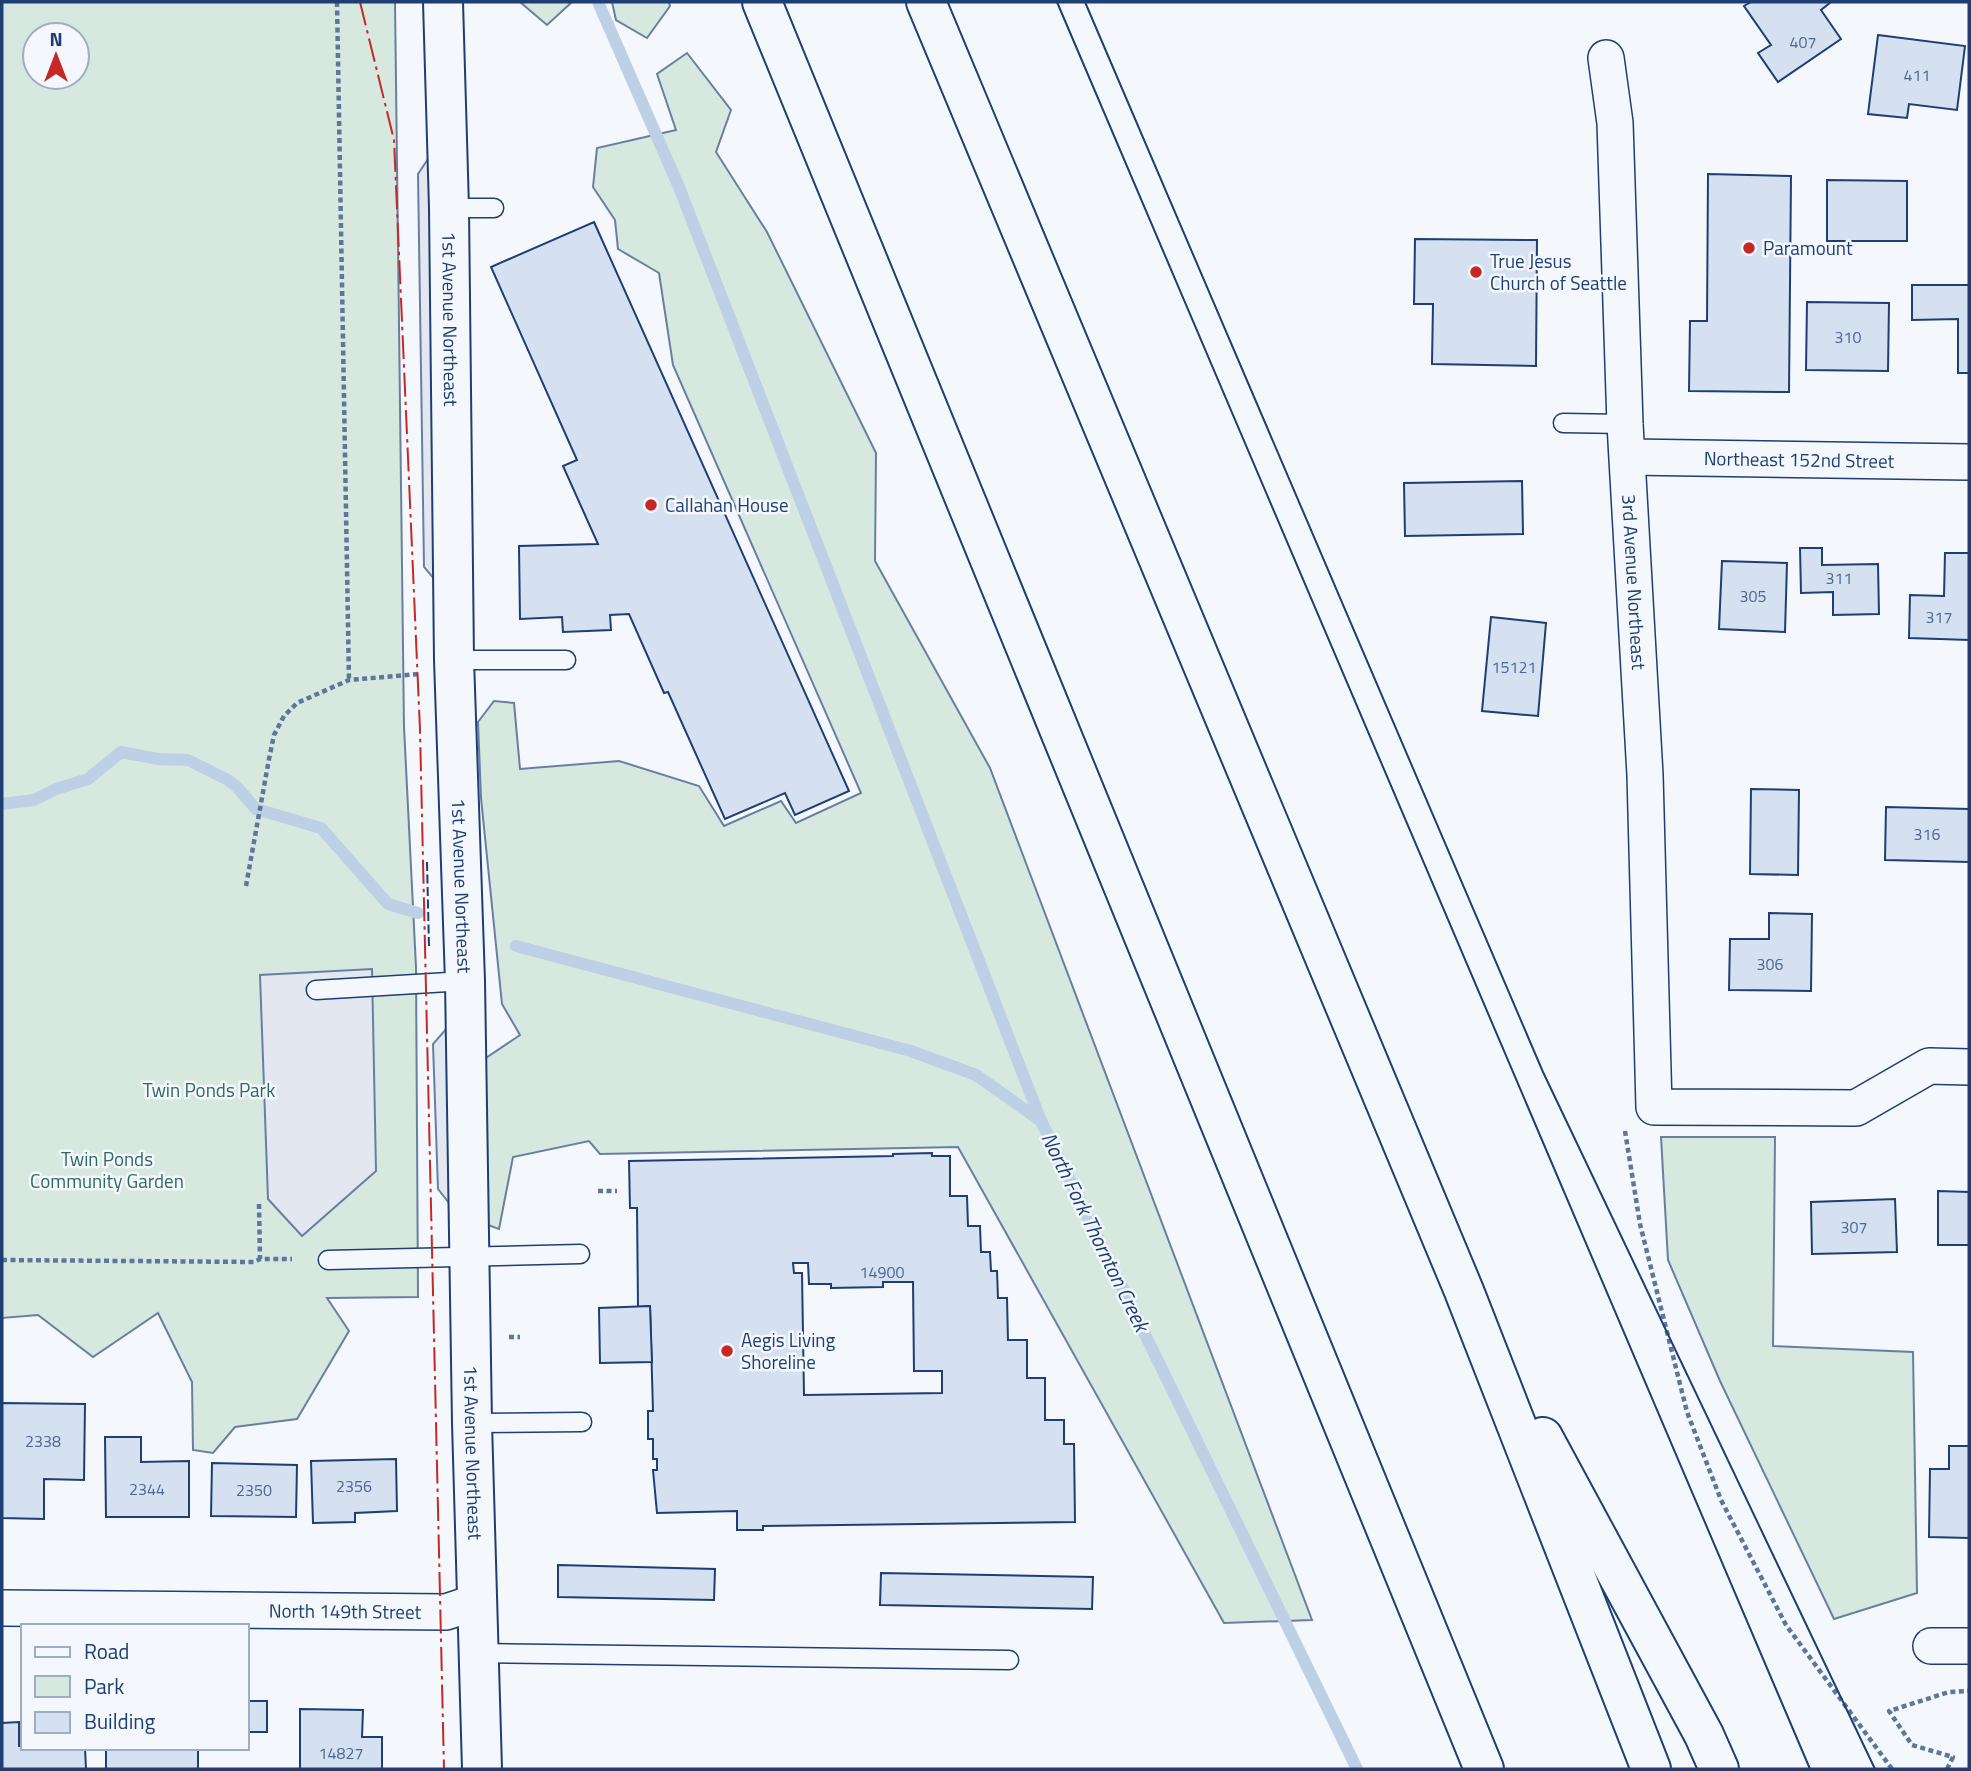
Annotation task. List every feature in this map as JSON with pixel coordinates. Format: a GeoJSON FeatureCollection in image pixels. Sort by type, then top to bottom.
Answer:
{"type":"FeatureCollection","features":[{"type":"Feature","properties":{"kind":"main road","name":"1st Avenue Northeast"},"geometry":{"type":"LineString","coordinates":[[443,2],[449,208],[441,667],[464,981],[468,1257],[482,1769]]}},
{"type":"Feature","properties":{"kind":"main road"},"geometry":{"type":"LineString","coordinates":[[762,2],[1484,1769]]}},
{"type":"Feature","properties":{"kind":"main road"},"geometry":{"type":"LineString","coordinates":[[926,2],[1464,1291],[1651,1769]]}},
{"type":"Feature","properties":{"kind":"main road"},"geometry":{"type":"LineString","coordinates":[[1464,1291],[1704,1735],[1719,1769]]}},
{"type":"Feature","properties":{"kind":"main road"},"geometry":{"type":"LineString","coordinates":[[1458,1705],[1475,1769]]}},
{"type":"Feature","properties":{"kind":"street","name":"3rd Avenue Northeast"},"geometry":{"type":"LineString","coordinates":[[1606,58],[1615,124],[1627,440],[1645,775],[1654,1107],[1856,1108],[1929,1066],[1969,1067]]}},
{"type":"Feature","properties":{"kind":"street","name":"Northeast 152nd Street"},"geometry":{"type":"LineString","coordinates":[[1627,440],[1969,462]]}},
{"type":"Feature","properties":{"kind":"street","name":"North 149th Street"},"geometry":{"type":"LineString","coordinates":[[2,1608],[446,1612],[476,1602]]}},
{"type":"Feature","properties":{"kind":"street"},"geometry":{"type":"LineString","coordinates":[[1931,1646],[1969,1647]]}},
{"type":"Feature","properties":{"kind":"lane"},"geometry":{"type":"LineString","coordinates":[[449,208],[494,208]]}},
{"type":"Feature","properties":{"kind":"lane"},"geometry":{"type":"LineString","coordinates":[[1563,423],[1627,440]]}},
{"type":"Feature","properties":{"kind":"lane"},"geometry":{"type":"LineString","coordinates":[[441,667],[566,660]]}},
{"type":"Feature","properties":{"kind":"lane"},"geometry":{"type":"LineString","coordinates":[[316,990],[464,981]]}},
{"type":"Feature","properties":{"kind":"lane"},"geometry":{"type":"LineString","coordinates":[[328,1260],[580,1254]]}},
{"type":"Feature","properties":{"kind":"lane"},"geometry":{"type":"LineString","coordinates":[[472,1423],[582,1422]]}},
{"type":"Feature","properties":{"kind":"lane"},"geometry":{"type":"LineString","coordinates":[[478,1653],[1009,1660]]}},
{"type":"Feature","properties":{"kind":"path"},"geometry":{"type":"LineString","coordinates":[[337,2],[349,680]]}},
{"type":"Feature","properties":{"kind":"path"},"geometry":{"type":"LineString","coordinates":[[246,886],[274,735],[284,716],[297,703],[349,680],[441,667]]}},
{"type":"Feature","properties":{"kind":"path"},"geometry":{"type":"LineString","coordinates":[[598,1191],[617,1191]]}},
{"type":"Feature","properties":{"kind":"path"},"geometry":{"type":"LineString","coordinates":[[259,1204],[260,1259]]}},
{"type":"Feature","properties":{"kind":"path"},"geometry":{"type":"LineString","coordinates":[[2,1260],[254,1262],[260,1259],[292,1259]]}},
{"type":"Feature","properties":{"kind":"path"},"geometry":{"type":"LineString","coordinates":[[1947,1769],[1953,1757],[1912,1745],[1889,1711],[1950,1692],[1969,1691]]}},
{"type":"Feature","properties":{"kind":"green space","name":"Twin Ponds Park"},"geometry":{"type":"Polygon","coordinates":[[[2,2],[395,2],[404,727],[416,967],[418,1297],[327,1298],[349,1331],[297,1419],[235,1427],[213,1453],[193,1450],[192,1382],[158,1313],[93,1357],[38,1315],[2,1318],[2,2]]]}},
{"type":"Feature","properties":{"kind":"green space"},"geometry":{"type":"Polygon","coordinates":[[[520,2],[572,2],[547,25],[520,2]]]}},
{"type":"Feature","properties":{"kind":"green space"},"geometry":{"type":"Polygon","coordinates":[[[612,2],[669,2],[670,6],[647,38],[616,20],[612,2]]]}},
{"type":"Feature","properties":{"kind":"green space"},"geometry":{"type":"Polygon","coordinates":[[[687,53],[731,110],[716,152],[767,232],[876,453],[875,561],[990,768],[1312,1620],[1224,1623],[958,1147],[600,1154],[589,1141],[513,1157],[499,1229],[485,1224],[477,1064],[520,1035],[502,1004],[481,798],[478,722],[494,701],[514,703],[520,769],[619,761],[699,786],[724,826],[781,801],[796,823],[861,793],[673,365],[659,273],[618,249],[615,220],[593,187],[597,148],[676,130],[657,74],[687,53]]]}},
{"type":"Feature","properties":{"kind":"green space"},"geometry":{"type":"Polygon","coordinates":[[[1661,1137],[1775,1137],[1773,1346],[1913,1352],[1917,1593],[1834,1619],[1720,1381],[1668,1260],[1661,1137]]]}},
{"type":"Feature","properties":{"kind":"shaded area"},"geometry":{"type":"Polygon","coordinates":[[[432,153],[440,586],[424,567],[418,174],[432,153]]]}},
{"type":"Feature","properties":{"kind":"shaded area"},"geometry":{"type":"Polygon","coordinates":[[[372,969],[376,1171],[302,1236],[268,1199],[260,975],[372,969]]]}},
{"type":"Feature","properties":{"kind":"shaded area"},"geometry":{"type":"Polygon","coordinates":[[[447,1028],[453,1208],[438,1189],[433,1044],[447,1028]]]}},
{"type":"Feature","properties":{"kind":"building"},"geometry":{"type":"Polygon","coordinates":[[[1751,2],[1831,2],[1821,10],[1841,39],[1778,82],[1758,53],[1771,45],[1744,6],[1751,2]]]}},
{"type":"Feature","properties":{"kind":"building"},"geometry":{"type":"Polygon","coordinates":[[[1878,35],[1965,46],[1957,110],[1909,104],[1907,118],[1868,114],[1878,35]]]}},
{"type":"Feature","properties":{"kind":"building","name":"Paramount"},"geometry":{"type":"Polygon","coordinates":[[[1708,174],[1791,176],[1789,392],[1689,391],[1690,321],[1707,321],[1708,174]]]}},
{"type":"Feature","properties":{"kind":"building"},"geometry":{"type":"Polygon","coordinates":[[[1827,180],[1907,181],[1907,241],[1827,241],[1827,180]]]}},
{"type":"Feature","properties":{"kind":"building","name":"Callahan House"},"geometry":{"type":"Polygon","coordinates":[[[594,222],[849,791],[795,815],[785,793],[725,819],[668,692],[664,693],[629,614],[610,615],[611,630],[563,632],[562,617],[520,619],[519,546],[598,544],[563,466],[577,460],[491,267],[594,222]]]}},
{"type":"Feature","properties":{"kind":"building","name":"True Jesus Church of Seattle"},"geometry":{"type":"Polygon","coordinates":[[[1415,239],[1537,240],[1536,366],[1432,364],[1433,304],[1414,304],[1415,239]]]}},
{"type":"Feature","properties":{"kind":"building"},"geometry":{"type":"Polygon","coordinates":[[[1912,285],[1969,285],[1969,373],[1958,373],[1958,319],[1912,320],[1912,285]]]}},
{"type":"Feature","properties":{"kind":"building"},"geometry":{"type":"Polygon","coordinates":[[[1807,302],[1889,303],[1888,371],[1806,370],[1807,302]]]}},
{"type":"Feature","properties":{"kind":"building"},"geometry":{"type":"Polygon","coordinates":[[[1522,481],[1523,534],[1405,536],[1404,483],[1522,481]]]}},
{"type":"Feature","properties":{"kind":"building"},"geometry":{"type":"Polygon","coordinates":[[[1800,548],[1822,548],[1822,565],[1878,564],[1879,614],[1833,615],[1833,592],[1801,593],[1800,548]]]}},
{"type":"Feature","properties":{"kind":"building"},"geometry":{"type":"Polygon","coordinates":[[[1945,553],[1969,553],[1969,640],[1909,638],[1910,595],[1944,596],[1945,553]]]}},
{"type":"Feature","properties":{"kind":"building"},"geometry":{"type":"Polygon","coordinates":[[[1722,561],[1787,563],[1785,632],[1719,629],[1722,561]]]}},
{"type":"Feature","properties":{"kind":"building"},"geometry":{"type":"Polygon","coordinates":[[[1491,617],[1546,623],[1538,716],[1482,711],[1491,617]]]}},
{"type":"Feature","properties":{"kind":"building"},"geometry":{"type":"Polygon","coordinates":[[[1751,789],[1799,790],[1798,875],[1750,874],[1751,789]]]}},
{"type":"Feature","properties":{"kind":"building"},"geometry":{"type":"Polygon","coordinates":[[[1886,807],[1969,809],[1969,862],[1885,860],[1886,807]]]}},
{"type":"Feature","properties":{"kind":"building"},"geometry":{"type":"Polygon","coordinates":[[[1769,913],[1812,914],[1811,991],[1729,990],[1730,939],[1769,939],[1769,913]]]}},
{"type":"Feature","properties":{"kind":"building","name":"Aegis Living Shoreline"},"geometry":{"type":"Polygon","coordinates":[[[932,1153],[932,1156],[950,1156],[950,1196],[967,1196],[968,1226],[980,1226],[981,1252],[990,1252],[991,1271],[997,1271],[998,1298],[1007,1298],[1008,1340],[1027,1340],[1027,1378],[1045,1378],[1045,1420],[1064,1420],[1064,1444],[1074,1444],[1075,1522],[763,1526],[763,1530],[737,1530],[737,1511],[657,1513],[653,1470],[657,1470],[657,1459],[653,1459],[653,1439],[648,1439],[648,1411],[653,1411],[650,1306],[638,1307],[637,1208],[630,1208],[629,1161],[932,1153]],[[793,1263],[794,1273],[802,1273],[804,1395],[942,1393],[942,1371],[914,1371],[913,1282],[883,1282],[883,1287],[831,1288],[831,1284],[809,1284],[808,1263],[793,1263]]]}},
{"type":"Feature","properties":{"kind":"building"},"geometry":{"type":"Polygon","coordinates":[[[1938,1191],[1969,1192],[1969,1245],[1938,1245],[1938,1191]]]}},
{"type":"Feature","properties":{"kind":"building"},"geometry":{"type":"Polygon","coordinates":[[[1895,1199],[1897,1252],[1812,1254],[1811,1202],[1895,1199]]]}},
{"type":"Feature","properties":{"kind":"building"},"geometry":{"type":"Polygon","coordinates":[[[650,1306],[652,1362],[600,1363],[599,1308],[650,1306]]]}},
{"type":"Feature","properties":{"kind":"building"},"geometry":{"type":"Polygon","coordinates":[[[2,1403],[85,1404],[84,1480],[44,1479],[44,1519],[2,1518],[2,1403]]]}},
{"type":"Feature","properties":{"kind":"building"},"geometry":{"type":"Polygon","coordinates":[[[105,1437],[141,1437],[141,1462],[189,1461],[189,1517],[106,1517],[105,1437]]]}},
{"type":"Feature","properties":{"kind":"building"},"geometry":{"type":"Polygon","coordinates":[[[1949,1446],[1969,1446],[1969,1538],[1929,1537],[1930,1469],[1949,1469],[1949,1446]]]}},
{"type":"Feature","properties":{"kind":"building"},"geometry":{"type":"Polygon","coordinates":[[[396,1459],[397,1511],[355,1513],[355,1522],[313,1523],[311,1461],[396,1459]]]}},
{"type":"Feature","properties":{"kind":"building"},"geometry":{"type":"Polygon","coordinates":[[[212,1463],[297,1465],[296,1517],[211,1516],[212,1463]]]}},
{"type":"Feature","properties":{"kind":"building"},"geometry":{"type":"Polygon","coordinates":[[[558,1565],[715,1569],[714,1600],[558,1597],[558,1565]]]}},
{"type":"Feature","properties":{"kind":"building"},"geometry":{"type":"Polygon","coordinates":[[[881,1573],[1093,1577],[1092,1609],[880,1605],[881,1573]]]}},
{"type":"Feature","properties":{"kind":"building"},"geometry":{"type":"Polygon","coordinates":[[[248,1701],[267,1701],[267,1732],[248,1732],[248,1701]]]}},
{"type":"Feature","properties":{"kind":"building"},"geometry":{"type":"Polygon","coordinates":[[[300,1709],[363,1710],[362,1737],[382,1737],[382,1769],[300,1769],[300,1709]]]}},
{"type":"Feature","properties":{"kind":"building"},"geometry":{"type":"Polygon","coordinates":[[[19,1722],[21,1750],[85,1750],[86,1769],[2,1769],[2,1723],[19,1722]]]}},
{"type":"Feature","properties":{"kind":"building"},"geometry":{"type":"Polygon","coordinates":[[[106,1750],[198,1750],[198,1769],[106,1769],[106,1750]]]}},
{"type":"Feature","properties":{"kind":"waterway"},"geometry":{"type":"LineString","coordinates":[[598,2],[679,187],[1041,1121]]}},
{"type":"Feature","properties":{"kind":"waterway","name":"North Fork Thornton Creek"},"geometry":{"type":"LineString","coordinates":[[2,804],[34,800],[56,789],[88,779],[121,752],[158,759],[188,760],[228,780],[256,809],[321,828],[388,904],[418,913]]}},
{"type":"Feature","properties":{"kind":"waterway","name":"North Fork Thornton Creek"},"geometry":{"type":"LineString","coordinates":[[516,946],[911,1051],[976,1075],[1041,1121],[1357,1769]]}},
{"type":"Feature","properties":{"kind":"tram line"},"geometry":{"type":"LineString","coordinates":[[1057,2],[1810,1769]]}},
{"type":"Feature","properties":{"kind":"tram line"},"geometry":{"type":"LineString","coordinates":[[1085,2],[1543,1072],[1875,1769]]}},
{"type":"Feature","properties":{"kind":"fence"},"geometry":{"type":"LineString","coordinates":[[427,862],[429,947]]}},
{"type":"Feature","properties":{"kind":"power"},"geometry":{"type":"LineString","coordinates":[[360,2],[394,140],[420,730],[444,1769]]}},
{"type":"Feature","properties":{"kind":"place","name":"Paramount"},"geometry":{"type":"Point","coordinates":[1749,248]}},
{"type":"Feature","properties":{"kind":"place","name":"True Jesus Church of Seattle"},"geometry":{"type":"Point","coordinates":[1476,272]}},
{"type":"Feature","properties":{"kind":"place","name":"Callahan House"},"geometry":{"type":"Point","coordinates":[651,505]}},
{"type":"Feature","properties":{"kind":"place","name":"Aegis Living Shoreline"},"geometry":{"type":"Point","coordinates":[727,1351]}},
{"type":"Feature","properties":{"kind":"park label","name":"Twin Ponds Community Garden"},"geometry":{"type":"Point","coordinates":[107,1170]}}]}
